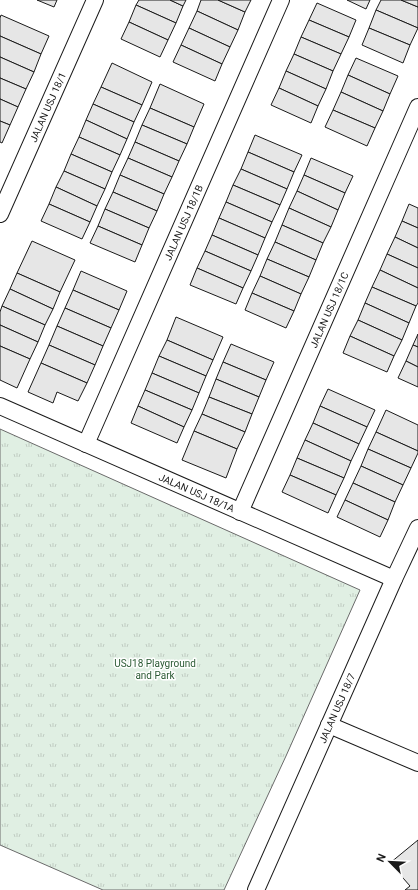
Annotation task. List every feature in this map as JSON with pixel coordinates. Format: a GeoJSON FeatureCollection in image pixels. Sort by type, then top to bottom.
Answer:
{"type":"FeatureCollection","features":[{"type":"Feature","properties":{"kind":"street","name":"JALAN USJ 18/1"},"geometry":{"type":"LineString","coordinates":[[0,214],[95,0]]}},
{"type":"Feature","properties":{"kind":"street","name":"JALAN USJ 18/1B"},"geometry":{"type":"LineString","coordinates":[[86,444],[281,0]]}},
{"type":"Feature","properties":{"kind":"street","name":"JALAN USJ 18/1C"},"geometry":{"type":"LineString","coordinates":[[240,512],[418,107]]}},
{"type":"Feature","properties":{"kind":"street","name":"JALAN USJ 18/1A"},"geometry":{"type":"LineString","coordinates":[[0,406],[394,579]]}},
{"type":"Feature","properties":{"kind":"street","name":"JALAN USJ 18/7"},"geometry":{"type":"LineString","coordinates":[[256,890],[394,579],[417,534]]}},
{"type":"Feature","properties":{"kind":"street"},"geometry":{"type":"LineString","coordinates":[[329,726],[418,763]]}},
{"type":"Feature","properties":{"kind":"green space","name":"USJ18 Playground and Park"},"geometry":{"type":"Polygon","coordinates":[[[0,429],[360,590],[224,890],[103,890],[0,845],[0,429]]]}},
{"type":"Feature","properties":{"kind":"building"},"geometry":{"type":"Polygon","coordinates":[[[37,0],[57,0],[54,7],[37,0]]]}},
{"type":"Feature","properties":{"kind":"building"},"geometry":{"type":"Polygon","coordinates":[[[139,0],[170,0],[183,6],[176,23],[136,5],[139,0]]]}},
{"type":"Feature","properties":{"kind":"building"},"geometry":{"type":"Polygon","coordinates":[[[170,0],[186,0],[183,6],[170,0]]]}},
{"type":"Feature","properties":{"kind":"building"},"geometry":{"type":"Polygon","coordinates":[[[201,0],[218,0],[245,12],[238,30],[197,11],[201,0]]]}},
{"type":"Feature","properties":{"kind":"building"},"geometry":{"type":"Polygon","coordinates":[[[218,0],[251,0],[245,12],[218,0]]]}},
{"type":"Feature","properties":{"kind":"building"},"geometry":{"type":"Polygon","coordinates":[[[347,0],[370,0],[366,9],[347,0]]]}},
{"type":"Feature","properties":{"kind":"building"},"geometry":{"type":"Polygon","coordinates":[[[381,0],[401,0],[418,7],[418,28],[376,10],[381,0]]]}},
{"type":"Feature","properties":{"kind":"building"},"geometry":{"type":"Polygon","coordinates":[[[401,0],[418,0],[418,7],[401,0]]]}},
{"type":"Feature","properties":{"kind":"building"},"geometry":{"type":"Polygon","coordinates":[[[317,3],[356,20],[349,37],[309,20],[317,3]]]}},
{"type":"Feature","properties":{"kind":"building"},"geometry":{"type":"Polygon","coordinates":[[[136,5],[176,23],[168,40],[129,22],[136,5]]]}},
{"type":"Feature","properties":{"kind":"building"},"geometry":{"type":"Polygon","coordinates":[[[376,10],[418,28],[410,45],[369,28],[376,10]]]}},
{"type":"Feature","properties":{"kind":"building"},"geometry":{"type":"Polygon","coordinates":[[[197,11],[238,30],[230,47],[189,28],[197,11]]]}},
{"type":"Feature","properties":{"kind":"building"},"geometry":{"type":"Polygon","coordinates":[[[1,15],[49,36],[41,54],[0,36],[1,15]]]}},
{"type":"Feature","properties":{"kind":"building"},"geometry":{"type":"Polygon","coordinates":[[[309,20],[349,37],[341,54],[301,37],[309,20]]]}},
{"type":"Feature","properties":{"kind":"building"},"geometry":{"type":"Polygon","coordinates":[[[129,22],[168,40],[160,57],[121,39],[129,22]]]}},
{"type":"Feature","properties":{"kind":"building"},"geometry":{"type":"Polygon","coordinates":[[[189,28],[230,47],[222,64],[181,45],[189,28]]]}},
{"type":"Feature","properties":{"kind":"building"},"geometry":{"type":"Polygon","coordinates":[[[369,28],[410,45],[403,63],[362,45],[369,28]]]}},
{"type":"Feature","properties":{"kind":"building"},"geometry":{"type":"Polygon","coordinates":[[[0,36],[41,54],[34,72],[0,57],[0,36]]]}},
{"type":"Feature","properties":{"kind":"building"},"geometry":{"type":"Polygon","coordinates":[[[301,37],[341,54],[333,71],[294,54],[301,37]]]}},
{"type":"Feature","properties":{"kind":"building"},"geometry":{"type":"Polygon","coordinates":[[[181,45],[222,64],[215,81],[173,62],[181,45]]]}},
{"type":"Feature","properties":{"kind":"building"},"geometry":{"type":"Polygon","coordinates":[[[294,54],[333,71],[326,89],[286,71],[294,54]]]}},
{"type":"Feature","properties":{"kind":"building"},"geometry":{"type":"Polygon","coordinates":[[[0,57],[34,72],[26,89],[0,78],[0,57]]]}},
{"type":"Feature","properties":{"kind":"building"},"geometry":{"type":"Polygon","coordinates":[[[356,58],[398,76],[390,94],[348,75],[356,58]]]}},
{"type":"Feature","properties":{"kind":"building"},"geometry":{"type":"Polygon","coordinates":[[[112,63],[152,82],[142,105],[101,87],[112,63]]]}},
{"type":"Feature","properties":{"kind":"building"},"geometry":{"type":"Polygon","coordinates":[[[286,71],[326,89],[318,106],[279,88],[286,71]]]}},
{"type":"Feature","properties":{"kind":"building"},"geometry":{"type":"Polygon","coordinates":[[[348,75],[390,94],[383,111],[341,92],[348,75]]]}},
{"type":"Feature","properties":{"kind":"building"},"geometry":{"type":"Polygon","coordinates":[[[0,78],[26,89],[18,107],[0,99],[0,78]]]}},
{"type":"Feature","properties":{"kind":"building"},"geometry":{"type":"Polygon","coordinates":[[[160,84],[204,104],[194,127],[150,108],[160,84]]]}},
{"type":"Feature","properties":{"kind":"building"},"geometry":{"type":"Polygon","coordinates":[[[101,87],[142,105],[134,122],[93,104],[101,87]]]}},
{"type":"Feature","properties":{"kind":"building"},"geometry":{"type":"Polygon","coordinates":[[[279,88],[318,106],[311,123],[271,105],[279,88]]]}},
{"type":"Feature","properties":{"kind":"building"},"geometry":{"type":"Polygon","coordinates":[[[341,92],[383,111],[375,128],[333,110],[341,92]]]}},
{"type":"Feature","properties":{"kind":"building"},"geometry":{"type":"Polygon","coordinates":[[[0,99],[18,107],[10,125],[0,121],[0,99]]]}},
{"type":"Feature","properties":{"kind":"building"},"geometry":{"type":"Polygon","coordinates":[[[93,104],[134,122],[127,139],[86,120],[93,104]]]}},
{"type":"Feature","properties":{"kind":"building"},"geometry":{"type":"Polygon","coordinates":[[[150,108],[194,127],[187,144],[142,125],[150,108]]]}},
{"type":"Feature","properties":{"kind":"building"},"geometry":{"type":"Polygon","coordinates":[[[333,110],[375,128],[367,146],[325,127],[333,110]]]}},
{"type":"Feature","properties":{"kind":"building"},"geometry":{"type":"Polygon","coordinates":[[[86,120],[127,139],[120,155],[79,137],[86,120]]]}},
{"type":"Feature","properties":{"kind":"building"},"geometry":{"type":"Polygon","coordinates":[[[0,121],[10,125],[2,143],[0,142],[0,121]]]}},
{"type":"Feature","properties":{"kind":"building"},"geometry":{"type":"Polygon","coordinates":[[[142,125],[187,144],[179,161],[135,142],[142,125]]]}},
{"type":"Feature","properties":{"kind":"building"},"geometry":{"type":"Polygon","coordinates":[[[255,135],[302,155],[294,172],[248,152],[255,135]]]}},
{"type":"Feature","properties":{"kind":"building"},"geometry":{"type":"Polygon","coordinates":[[[79,137],[120,155],[112,172],[71,154],[79,137]]]}},
{"type":"Feature","properties":{"kind":"building"},"geometry":{"type":"Polygon","coordinates":[[[135,142],[179,161],[172,177],[128,158],[135,142]]]}},
{"type":"Feature","properties":{"kind":"building"},"geometry":{"type":"Polygon","coordinates":[[[248,152],[294,172],[287,189],[241,169],[248,152]]]}},
{"type":"Feature","properties":{"kind":"building"},"geometry":{"type":"Polygon","coordinates":[[[71,154],[112,172],[105,189],[64,171],[71,154]]]}},
{"type":"Feature","properties":{"kind":"building"},"geometry":{"type":"Polygon","coordinates":[[[128,158],[172,177],[164,194],[120,175],[128,158]]]}},
{"type":"Feature","properties":{"kind":"building"},"geometry":{"type":"Polygon","coordinates":[[[311,158],[353,176],[345,193],[304,175],[311,158]]]}},
{"type":"Feature","properties":{"kind":"building"},"geometry":{"type":"Polygon","coordinates":[[[241,169],[287,189],[280,205],[233,185],[241,169]]]}},
{"type":"Feature","properties":{"kind":"building"},"geometry":{"type":"Polygon","coordinates":[[[64,171],[105,189],[97,206],[56,187],[64,171]]]}},
{"type":"Feature","properties":{"kind":"building"},"geometry":{"type":"Polygon","coordinates":[[[120,175],[164,194],[157,211],[113,192],[120,175]]]}},
{"type":"Feature","properties":{"kind":"building"},"geometry":{"type":"Polygon","coordinates":[[[304,175],[345,193],[338,210],[297,191],[304,175]]]}},
{"type":"Feature","properties":{"kind":"building"},"geometry":{"type":"Polygon","coordinates":[[[233,185],[280,205],[272,222],[226,202],[233,185]]]}},
{"type":"Feature","properties":{"kind":"building"},"geometry":{"type":"Polygon","coordinates":[[[56,187],[97,206],[90,222],[49,204],[56,187]]]}},
{"type":"Feature","properties":{"kind":"building"},"geometry":{"type":"Polygon","coordinates":[[[297,191],[338,210],[331,227],[289,208],[297,191]]]}},
{"type":"Feature","properties":{"kind":"building"},"geometry":{"type":"Polygon","coordinates":[[[113,192],[157,211],[149,228],[105,209],[113,192]]]}},
{"type":"Feature","properties":{"kind":"building"},"geometry":{"type":"Polygon","coordinates":[[[226,202],[272,222],[265,238],[219,218],[226,202]]]}},
{"type":"Feature","properties":{"kind":"building"},"geometry":{"type":"Polygon","coordinates":[[[49,204],[90,222],[82,239],[41,221],[49,204]]]}},
{"type":"Feature","properties":{"kind":"building"},"geometry":{"type":"Polygon","coordinates":[[[409,204],[418,208],[418,228],[402,221],[409,204]]]}},
{"type":"Feature","properties":{"kind":"building"},"geometry":{"type":"Polygon","coordinates":[[[289,208],[331,227],[323,243],[282,225],[289,208]]]}},
{"type":"Feature","properties":{"kind":"building"},"geometry":{"type":"Polygon","coordinates":[[[105,209],[149,228],[142,245],[98,226],[105,209]]]}},
{"type":"Feature","properties":{"kind":"building"},"geometry":{"type":"Polygon","coordinates":[[[219,218],[265,238],[258,255],[212,235],[219,218]]]}},
{"type":"Feature","properties":{"kind":"building"},"geometry":{"type":"Polygon","coordinates":[[[402,221],[418,228],[418,248],[395,237],[402,221]]]}},
{"type":"Feature","properties":{"kind":"building"},"geometry":{"type":"Polygon","coordinates":[[[282,225],[323,243],[316,260],[275,242],[282,225]]]}},
{"type":"Feature","properties":{"kind":"building"},"geometry":{"type":"Polygon","coordinates":[[[98,226],[142,245],[135,262],[90,243],[98,226]]]}},
{"type":"Feature","properties":{"kind":"building"},"geometry":{"type":"Polygon","coordinates":[[[212,235],[258,255],[251,271],[205,251],[212,235]]]}},
{"type":"Feature","properties":{"kind":"building"},"geometry":{"type":"Polygon","coordinates":[[[395,237],[418,248],[418,268],[387,254],[395,237]]]}},
{"type":"Feature","properties":{"kind":"building"},"geometry":{"type":"Polygon","coordinates":[[[32,241],[75,260],[60,292],[17,273],[32,241]]]}},
{"type":"Feature","properties":{"kind":"building"},"geometry":{"type":"Polygon","coordinates":[[[275,242],[316,260],[309,277],[267,259],[275,242]]]}},
{"type":"Feature","properties":{"kind":"building"},"geometry":{"type":"Polygon","coordinates":[[[205,251],[251,271],[243,288],[197,268],[205,251]]]}},
{"type":"Feature","properties":{"kind":"building"},"geometry":{"type":"Polygon","coordinates":[[[387,254],[418,268],[418,288],[380,270],[387,254]]]}},
{"type":"Feature","properties":{"kind":"building"},"geometry":{"type":"Polygon","coordinates":[[[267,259],[309,277],[301,294],[260,276],[267,259]]]}},
{"type":"Feature","properties":{"kind":"building"},"geometry":{"type":"Polygon","coordinates":[[[197,268],[243,288],[236,304],[190,285],[197,268]]]}},
{"type":"Feature","properties":{"kind":"building"},"geometry":{"type":"Polygon","coordinates":[[[380,270],[418,288],[418,303],[416,306],[372,287],[380,270]]]}},
{"type":"Feature","properties":{"kind":"building"},"geometry":{"type":"Polygon","coordinates":[[[81,271],[127,291],[119,310],[73,290],[81,271]]]}},
{"type":"Feature","properties":{"kind":"building"},"geometry":{"type":"Polygon","coordinates":[[[17,273],[60,292],[53,309],[10,289],[17,273]]]}},
{"type":"Feature","properties":{"kind":"building"},"geometry":{"type":"Polygon","coordinates":[[[260,276],[301,294],[294,311],[252,293],[260,276]]]}},
{"type":"Feature","properties":{"kind":"building"},"geometry":{"type":"Polygon","coordinates":[[[372,287],[416,306],[409,323],[365,303],[372,287]]]}},
{"type":"Feature","properties":{"kind":"building"},"geometry":{"type":"Polygon","coordinates":[[[10,289],[53,309],[45,325],[2,306],[10,289]]]}},
{"type":"Feature","properties":{"kind":"building"},"geometry":{"type":"Polygon","coordinates":[[[73,290],[119,310],[111,328],[65,308],[73,290]]]}},
{"type":"Feature","properties":{"kind":"building"},"geometry":{"type":"Polygon","coordinates":[[[252,293],[294,311],[286,328],[245,310],[252,293]]]}},
{"type":"Feature","properties":{"kind":"building"},"geometry":{"type":"Polygon","coordinates":[[[365,303],[409,323],[402,340],[358,320],[365,303]]]}},
{"type":"Feature","properties":{"kind":"building"},"geometry":{"type":"Polygon","coordinates":[[[2,306],[45,325],[38,342],[0,325],[0,312],[2,306]]]}},
{"type":"Feature","properties":{"kind":"building"},"geometry":{"type":"Polygon","coordinates":[[[65,308],[111,328],[103,346],[57,326],[65,308]]]}},
{"type":"Feature","properties":{"kind":"building"},"geometry":{"type":"Polygon","coordinates":[[[176,317],[223,337],[213,360],[167,340],[176,317]]]}},
{"type":"Feature","properties":{"kind":"building"},"geometry":{"type":"Polygon","coordinates":[[[358,320],[402,340],[394,356],[350,336],[358,320]]]}},
{"type":"Feature","properties":{"kind":"building"},"geometry":{"type":"Polygon","coordinates":[[[0,325],[38,342],[30,359],[0,346],[0,325]]]}},
{"type":"Feature","properties":{"kind":"building"},"geometry":{"type":"Polygon","coordinates":[[[57,326],[103,346],[95,365],[49,345],[57,326]]]}},
{"type":"Feature","properties":{"kind":"building"},"geometry":{"type":"Polygon","coordinates":[[[418,334],[418,347],[413,345],[418,334]]]}},
{"type":"Feature","properties":{"kind":"building"},"geometry":{"type":"Polygon","coordinates":[[[350,336],[394,356],[387,372],[343,353],[350,336]]]}},
{"type":"Feature","properties":{"kind":"building"},"geometry":{"type":"Polygon","coordinates":[[[167,340],[213,360],[206,376],[159,356],[167,340]]]}},
{"type":"Feature","properties":{"kind":"building"},"geometry":{"type":"Polygon","coordinates":[[[231,344],[274,362],[266,380],[223,362],[231,344]]]}},
{"type":"Feature","properties":{"kind":"building"},"geometry":{"type":"Polygon","coordinates":[[[49,345],[95,365],[87,383],[41,363],[49,345]]]}},
{"type":"Feature","properties":{"kind":"building"},"geometry":{"type":"Polygon","coordinates":[[[413,345],[418,347],[418,367],[406,361],[413,345]]]}},
{"type":"Feature","properties":{"kind":"building"},"geometry":{"type":"Polygon","coordinates":[[[0,346],[30,359],[17,388],[0,380],[0,346]]]}},
{"type":"Feature","properties":{"kind":"building"},"geometry":{"type":"Polygon","coordinates":[[[159,356],[206,376],[199,393],[152,373],[159,356]]]}},
{"type":"Feature","properties":{"kind":"building"},"geometry":{"type":"Polygon","coordinates":[[[406,361],[418,367],[418,387],[398,378],[406,361]]]}},
{"type":"Feature","properties":{"kind":"building"},"geometry":{"type":"Polygon","coordinates":[[[223,362],[266,380],[259,397],[216,379],[223,362]]]}},
{"type":"Feature","properties":{"kind":"building"},"geometry":{"type":"Polygon","coordinates":[[[41,363],[87,383],[78,401],[57,392],[53,403],[28,392],[41,363]]]}},
{"type":"Feature","properties":{"kind":"building"},"geometry":{"type":"Polygon","coordinates":[[[152,373],[199,393],[192,410],[145,390],[152,373]]]}},
{"type":"Feature","properties":{"kind":"building"},"geometry":{"type":"Polygon","coordinates":[[[216,379],[259,397],[252,414],[209,397],[216,379]]]}},
{"type":"Feature","properties":{"kind":"building"},"geometry":{"type":"Polygon","coordinates":[[[328,389],[375,410],[367,427],[320,406],[328,389]]]}},
{"type":"Feature","properties":{"kind":"building"},"geometry":{"type":"Polygon","coordinates":[[[145,390],[192,410],[184,427],[138,406],[145,390]]]}},
{"type":"Feature","properties":{"kind":"building"},"geometry":{"type":"Polygon","coordinates":[[[209,397],[252,414],[245,432],[202,414],[209,397]]]}},
{"type":"Feature","properties":{"kind":"building"},"geometry":{"type":"Polygon","coordinates":[[[138,406],[184,427],[177,443],[131,423],[138,406]]]}},
{"type":"Feature","properties":{"kind":"building"},"geometry":{"type":"Polygon","coordinates":[[[320,406],[367,427],[359,444],[313,423],[320,406]]]}},
{"type":"Feature","properties":{"kind":"building"},"geometry":{"type":"Polygon","coordinates":[[[386,410],[418,425],[418,451],[376,432],[386,410]]]}},
{"type":"Feature","properties":{"kind":"building"},"geometry":{"type":"Polygon","coordinates":[[[202,414],[245,432],[237,449],[194,431],[202,414]]]}},
{"type":"Feature","properties":{"kind":"building"},"geometry":{"type":"Polygon","coordinates":[[[313,423],[359,444],[351,461],[305,440],[313,423]]]}},
{"type":"Feature","properties":{"kind":"building"},"geometry":{"type":"Polygon","coordinates":[[[194,431],[237,449],[226,478],[182,460],[194,431]]]}},
{"type":"Feature","properties":{"kind":"building"},"geometry":{"type":"Polygon","coordinates":[[[376,432],[418,451],[411,468],[368,449],[376,432]]]}},
{"type":"Feature","properties":{"kind":"building"},"geometry":{"type":"Polygon","coordinates":[[[305,440],[351,461],[344,478],[297,458],[305,440]]]}},
{"type":"Feature","properties":{"kind":"building"},"geometry":{"type":"Polygon","coordinates":[[[368,449],[411,468],[403,485],[361,466],[368,449]]]}},
{"type":"Feature","properties":{"kind":"building"},"geometry":{"type":"Polygon","coordinates":[[[297,458],[344,478],[336,495],[290,475],[297,458]]]}},
{"type":"Feature","properties":{"kind":"building"},"geometry":{"type":"Polygon","coordinates":[[[361,466],[403,485],[395,502],[353,483],[361,466]]]}},
{"type":"Feature","properties":{"kind":"building"},"geometry":{"type":"Polygon","coordinates":[[[290,475],[336,495],[328,513],[282,492],[290,475]]]}},
{"type":"Feature","properties":{"kind":"building"},"geometry":{"type":"Polygon","coordinates":[[[353,483],[395,502],[388,520],[345,500],[353,483]]]}},
{"type":"Feature","properties":{"kind":"building"},"geometry":{"type":"Polygon","coordinates":[[[345,500],[388,520],[380,537],[337,517],[345,500]]]}},
{"type":"Feature","properties":{"kind":"building"},"geometry":{"type":"Polygon","coordinates":[[[418,840],[418,890],[405,890],[410,886],[390,863],[418,840]]]}}]}
